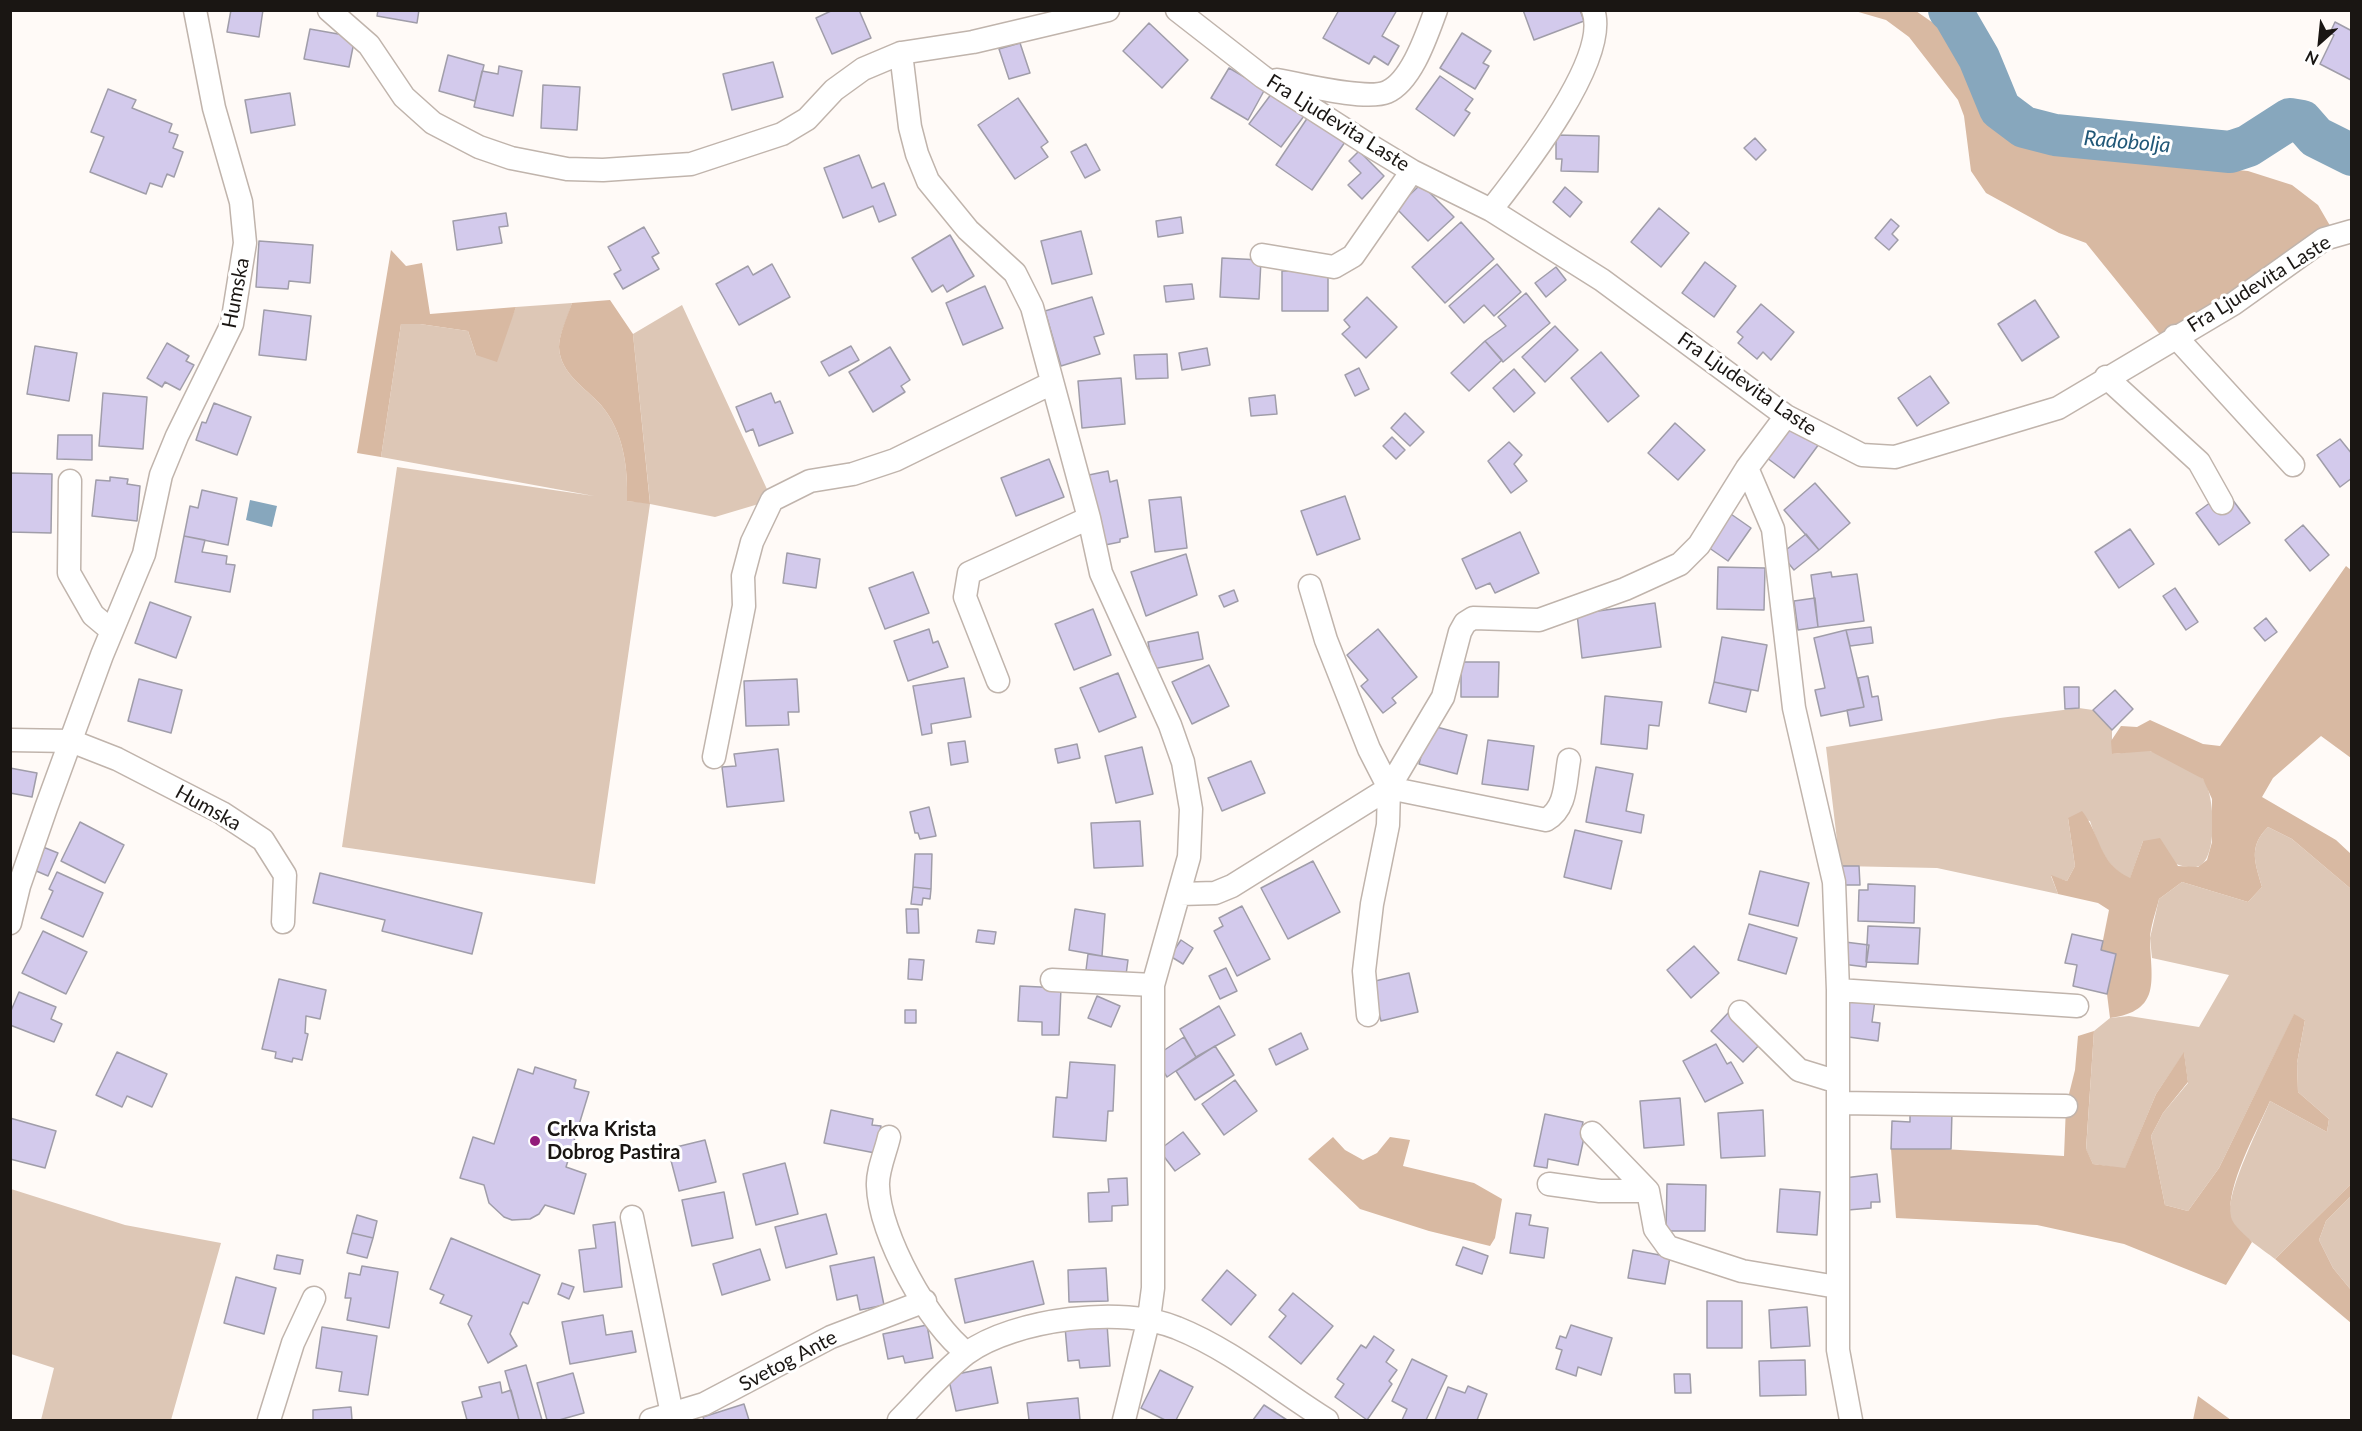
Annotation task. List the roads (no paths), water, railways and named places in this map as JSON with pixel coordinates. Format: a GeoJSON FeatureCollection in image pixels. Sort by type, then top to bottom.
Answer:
{"type":"FeatureCollection","features":[{"type":"Feature","properties":{"kind":"street","name":"Humska"},"geometry":{"type":"LineString","coordinates":[[12,909],[71,741],[112,631],[144,554],[161,475],[177,436],[232,324],[245,243],[241,202],[214,108],[195,10]]}},
{"type":"Feature","properties":{"kind":"street"},"geometry":{"type":"LineString","coordinates":[[329,10],[369,45],[404,97],[434,123],[479,147],[511,158],[567,169],[603,170],[691,164],[782,134],[807,119],[834,90],[863,69],[901,53],[973,42],[1108,10]]}},
{"type":"Feature","properties":{"kind":"street","name":"Fra Ljudevita Laste"},"geometry":{"type":"LineString","coordinates":[[1177,10],[1263,77],[1412,171],[1491,210],[1602,280],[1786,416],[1862,455],[1895,457],[2058,408],[2106,377],[2233,304],[2324,239],[2350,234]]}},
{"type":"Feature","properties":{"kind":"street"},"geometry":{"type":"LineString","coordinates":[[1263,77],[1340,93],[1386,92],[1400,82],[1413,65],[1436,10]]}},
{"type":"Feature","properties":{"kind":"street"},"geometry":{"type":"LineString","coordinates":[[1491,210],[1534,154],[1578,83],[1594,39],[1593,10]]}},
{"type":"Feature","properties":{"kind":"street"},"geometry":{"type":"LineString","coordinates":[[901,53],[909,127],[928,181],[968,230],[1015,273],[1032,306],[1089,518],[1101,573],[1170,725],[1183,762],[1191,809],[1189,857],[1153,985],[1153,1288],[1149,1318],[1124,1420]]}},
{"type":"Feature","properties":{"kind":"street"},"geometry":{"type":"LineString","coordinates":[[1262,255],[1334,267],[1353,256],[1412,171]]}},
{"type":"Feature","properties":{"kind":"street"},"geometry":{"type":"LineString","coordinates":[[2175,336],[2293,465]]}},
{"type":"Feature","properties":{"kind":"street"},"geometry":{"type":"LineString","coordinates":[[2106,377],[2199,462],[2222,503]]}},
{"type":"Feature","properties":{"kind":"street"},"geometry":{"type":"LineString","coordinates":[[714,757],[744,606],[743,576],[752,542],[772,500],[810,481],[853,474],[895,460],[1053,382]]}},
{"type":"Feature","properties":{"kind":"street"},"geometry":{"type":"LineString","coordinates":[[1180,894],[1215,893],[1232,886],[1389,788],[1443,697],[1465,622],[1473,618],[1497,616],[1539,620],[1625,590],[1680,564],[1699,545],[1747,468],[1786,416]]}},
{"type":"Feature","properties":{"kind":"street"},"geometry":{"type":"LineString","coordinates":[[1747,468],[1773,529],[1794,708],[1834,882],[1838,990],[1838,1350],[1851,1420]]}},
{"type":"Feature","properties":{"kind":"street"},"geometry":{"type":"LineString","coordinates":[[70,481],[69,573],[93,615],[112,631]]}},
{"type":"Feature","properties":{"kind":"street"},"geometry":{"type":"LineString","coordinates":[[998,681],[965,597],[969,573],[1089,518]]}},
{"type":"Feature","properties":{"kind":"street"},"geometry":{"type":"LineString","coordinates":[[1310,586],[1326,640],[1369,749],[1389,788],[1388,825],[1372,904],[1364,971],[1368,1015]]}},
{"type":"Feature","properties":{"kind":"street","name":"Humska"},"geometry":{"type":"LineString","coordinates":[[10,740],[71,741],[127,764],[222,813],[263,840],[285,874],[283,922]]}},
{"type":"Feature","properties":{"kind":"street"},"geometry":{"type":"LineString","coordinates":[[1389,788],[1546,820],[1554,815],[1561,806],[1569,760]]}},
{"type":"Feature","properties":{"kind":"street"},"geometry":{"type":"LineString","coordinates":[[1052,980],[1153,985]]}},
{"type":"Feature","properties":{"kind":"street"},"geometry":{"type":"LineString","coordinates":[[1838,990],[2077,1006]]}},
{"type":"Feature","properties":{"kind":"street"},"geometry":{"type":"LineString","coordinates":[[1740,1012],[1799,1070],[1838,1093],[2066,1106]]}},
{"type":"Feature","properties":{"kind":"street"},"geometry":{"type":"LineString","coordinates":[[1592,1133],[1648,1191],[1655,1228],[1668,1247],[1742,1271],[1837,1287]]}},
{"type":"Feature","properties":{"kind":"street"},"geometry":{"type":"LineString","coordinates":[[890,1137],[877,1184],[881,1210],[910,1280],[953,1343],[967,1353]]}},
{"type":"Feature","properties":{"kind":"street"},"geometry":{"type":"LineString","coordinates":[[1549,1184],[1600,1191],[1648,1191]]}},
{"type":"Feature","properties":{"kind":"street"},"geometry":{"type":"LineString","coordinates":[[632,1217],[672,1414]]}},
{"type":"Feature","properties":{"kind":"street"},"geometry":{"type":"LineString","coordinates":[[269,1420],[293,1343],[314,1298]]}},
{"type":"Feature","properties":{"kind":"street","name":"Svetog Ante"},"geometry":{"type":"LineString","coordinates":[[651,1420],[729,1392],[831,1337],[925,1301]]}},
{"type":"Feature","properties":{"kind":"street"},"geometry":{"type":"LineString","coordinates":[[899,1420],[967,1353],[1001,1336],[1044,1324],[1104,1317],[1149,1318],[1177,1328],[1220,1349],[1327,1420]]}},
{"type":"Feature","properties":{"kind":"water"},"geometry":{"type":"Polygon","coordinates":[[[250,500],[277,506],[272,527],[246,520],[250,500]]]}},
{"type":"Feature","properties":{"kind":"waterway","name":"Radobolja"},"geometry":{"type":"LineString","coordinates":[[1949,10],[1979,58],[2000,109],[2024,127],[2055,135],[2230,152],[2248,146],[2290,119],[2302,121],[2316,137],[2352,155]]}},
{"type":"Feature","properties":{"kind":"place","name":"Crkva Krista Dobrog Pastira"},"geometry":{"type":"Point","coordinates":[535,1141]}}]}
